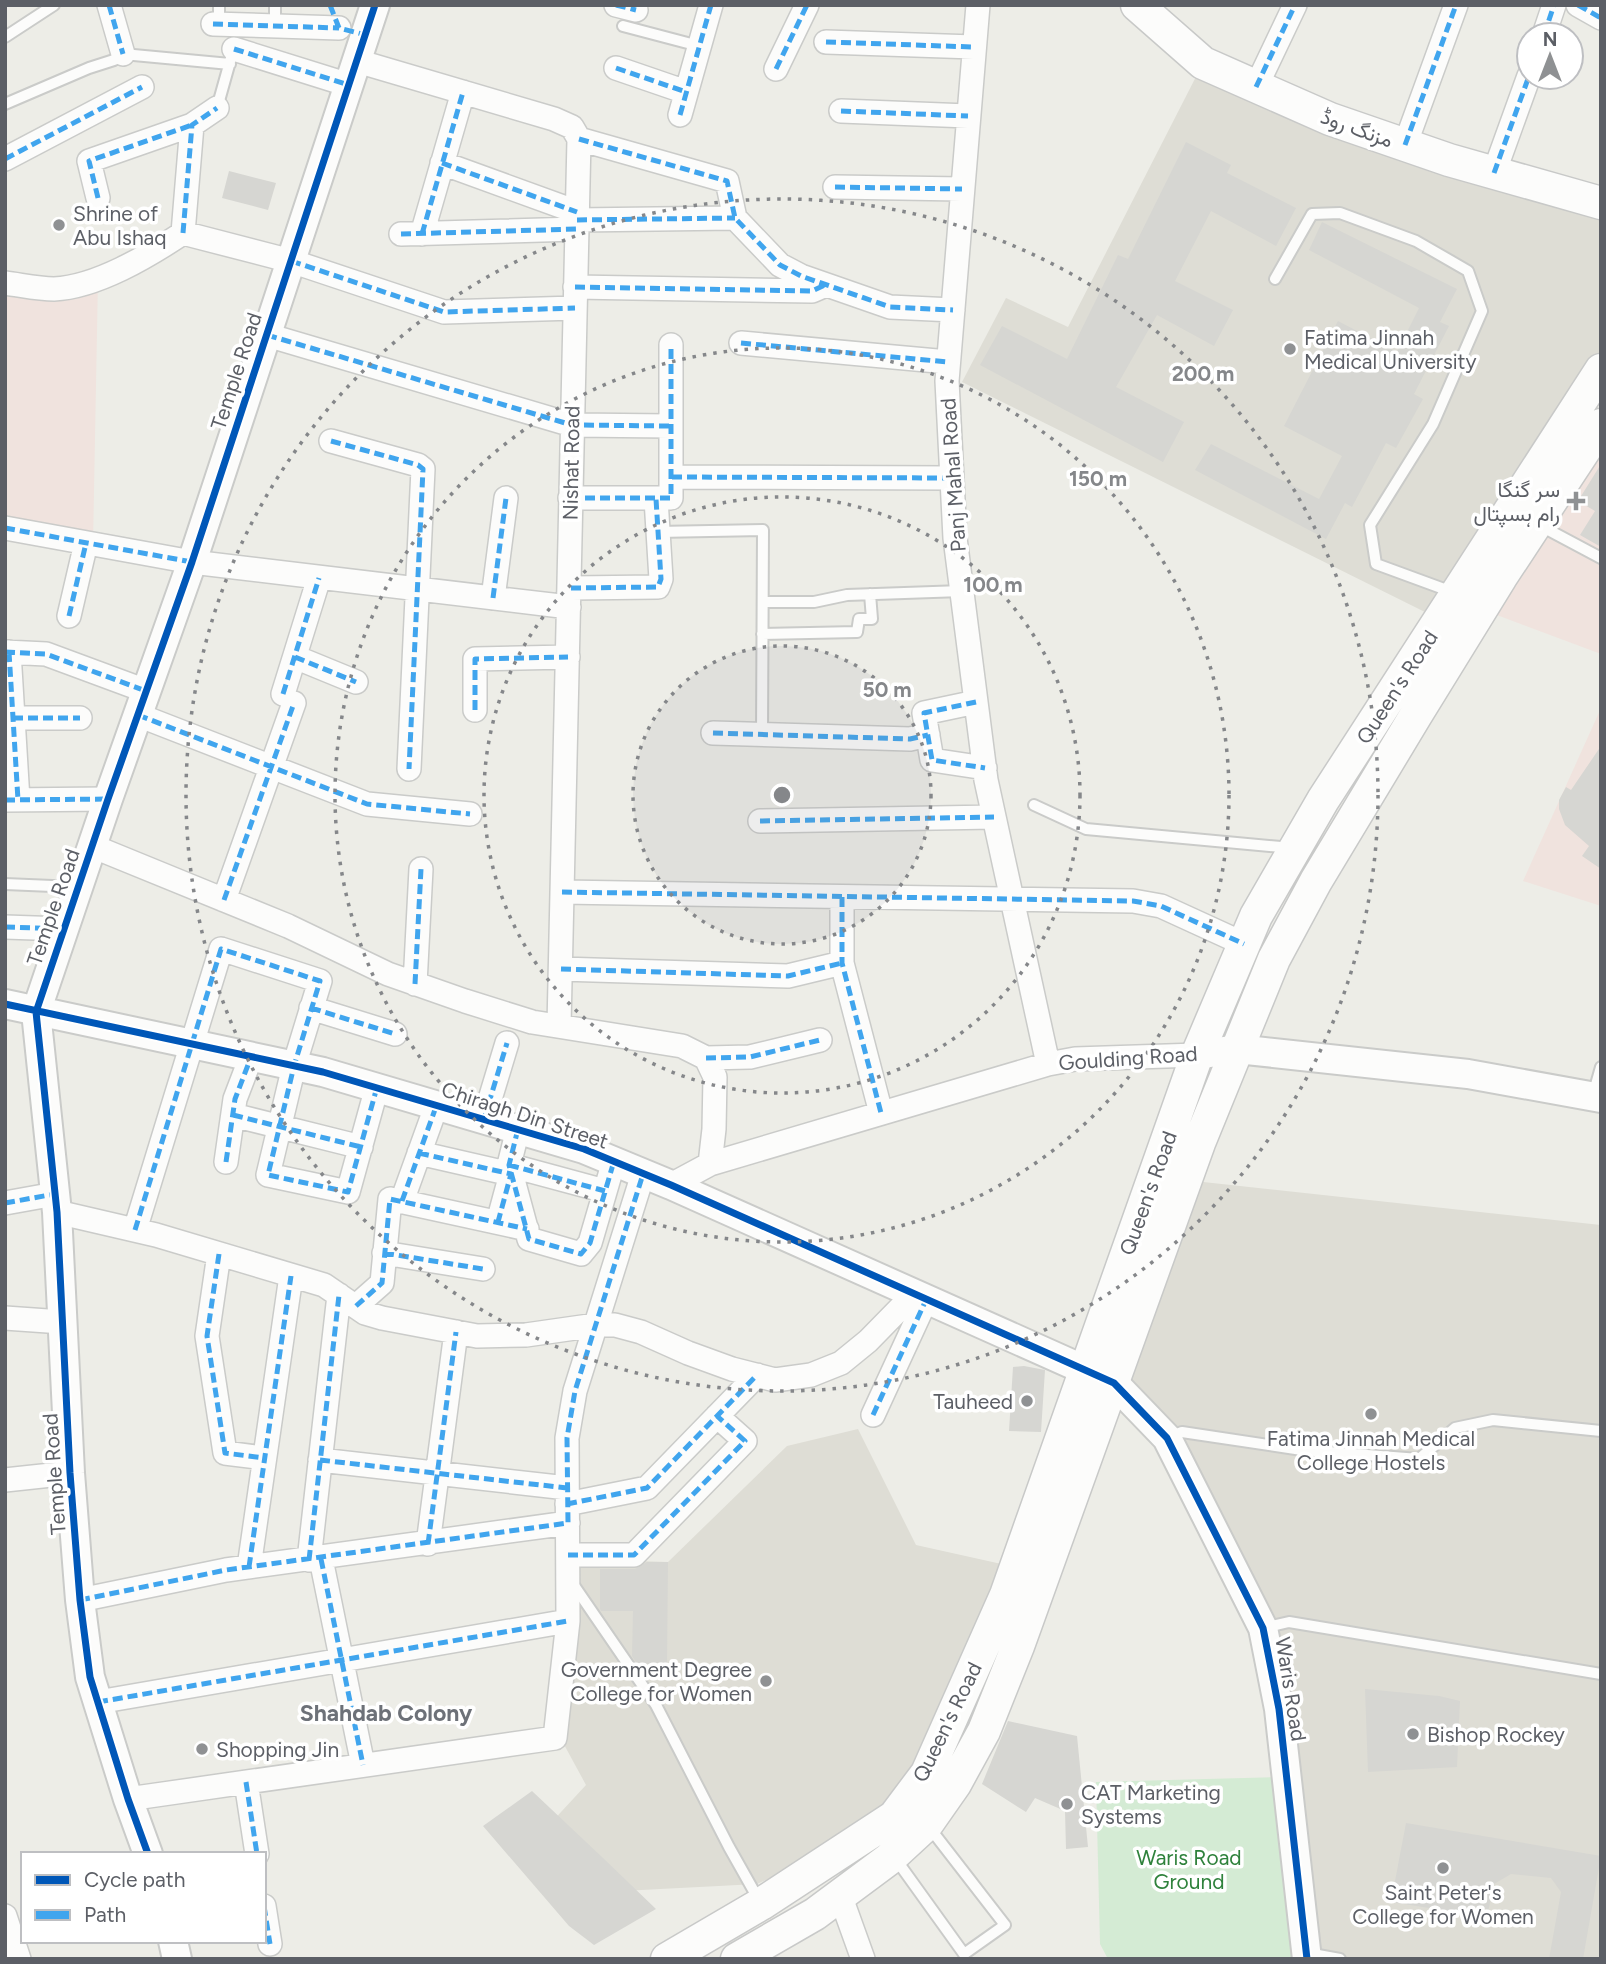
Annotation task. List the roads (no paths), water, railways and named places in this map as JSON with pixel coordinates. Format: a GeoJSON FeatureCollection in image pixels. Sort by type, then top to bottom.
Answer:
{"type":"FeatureCollection","features":[{"type":"Feature","properties":{"kind":"main road","name":"مزنگ روڈ"},"geometry":{"type":"LineString","coordinates":[[1138,6],[1203,63],[1330,120],[1494,173],[1601,203]]}},
{"type":"Feature","properties":{"kind":"main road","name":"Queen's Road"},"geometry":{"type":"LineString","coordinates":[[667,1959],[761,1904],[894,1817],[927,1773],[1006,1595],[1198,1055],[1256,916],[1323,800],[1601,370]]}},
{"type":"Feature","properties":{"kind":"main road","name":"Queen's Road"},"geometry":{"type":"LineString","coordinates":[[737,1959],[815,1914],[893,1855],[927,1824],[955,1784],[984,1731],[1018,1646],[1199,1143],[1275,959],[1316,881],[1480,609],[1601,425]]}},
{"type":"Feature","properties":{"kind":"street"},"geometry":{"type":"LineString","coordinates":[[109,5],[123,54]]}},
{"type":"Feature","properties":{"kind":"street"},"geometry":{"type":"LineString","coordinates":[[330,5],[339,28]]}},
{"type":"Feature","properties":{"kind":"street","name":"Temple Road"},"geometry":{"type":"LineString","coordinates":[[147,1852],[90,1676],[80,1600],[56,1203],[36,1012],[192,562],[375,5]]}},
{"type":"Feature","properties":{"kind":"street"},"geometry":{"type":"LineString","coordinates":[[680,115],[711,5]]}},
{"type":"Feature","properties":{"kind":"street"},"geometry":{"type":"LineString","coordinates":[[776,69],[807,5]]}},
{"type":"Feature","properties":{"kind":"street","name":"Panj Mahal Road"},"geometry":{"type":"LineString","coordinates":[[978,5],[947,381],[955,538],[985,768],[1048,1064]]}},
{"type":"Feature","properties":{"kind":"street"},"geometry":{"type":"LineString","coordinates":[[1256,87],[1295,5]]}},
{"type":"Feature","properties":{"kind":"street"},"geometry":{"type":"LineString","coordinates":[[1405,145],[1456,5]]}},
{"type":"Feature","properties":{"kind":"street"},"geometry":{"type":"LineString","coordinates":[[1578,5],[1601,18]]}},
{"type":"Feature","properties":{"kind":"street"},"geometry":{"type":"LineString","coordinates":[[222,19],[275,15],[366,34]]}},
{"type":"Feature","properties":{"kind":"street"},"geometry":{"type":"LineString","coordinates":[[826,42],[974,47]]}},
{"type":"Feature","properties":{"kind":"street"},"geometry":{"type":"LineString","coordinates":[[232,56],[463,92],[554,118],[572,127],[579,139],[727,181],[735,218],[780,265],[890,307],[953,310]]}},
{"type":"Feature","properties":{"kind":"street"},"geometry":{"type":"LineString","coordinates":[[616,68],[687,92]]}},
{"type":"Feature","properties":{"kind":"street"},"geometry":{"type":"LineString","coordinates":[[5,159],[142,88]]}},
{"type":"Feature","properties":{"kind":"street"},"geometry":{"type":"LineString","coordinates":[[1494,173],[1524,91]]}},
{"type":"Feature","properties":{"kind":"street"},"geometry":{"type":"LineString","coordinates":[[463,92],[442,163],[411,234],[577,220],[735,218]]}},
{"type":"Feature","properties":{"kind":"street"},"geometry":{"type":"LineString","coordinates":[[98,198],[89,162],[192,125],[217,108]]}},
{"type":"Feature","properties":{"kind":"street"},"geometry":{"type":"LineString","coordinates":[[841,111],[968,116]]}},
{"type":"Feature","properties":{"kind":"street"},"geometry":{"type":"LineString","coordinates":[[183,233],[192,125]]}},
{"type":"Feature","properties":{"kind":"street","name":"Nishat Road"},"geometry":{"type":"LineString","coordinates":[[559,1026],[579,139]]}},
{"type":"Feature","properties":{"kind":"street"},"geometry":{"type":"LineString","coordinates":[[442,163],[577,220]]}},
{"type":"Feature","properties":{"kind":"street"},"geometry":{"type":"LineString","coordinates":[[835,187],[962,189]]}},
{"type":"Feature","properties":{"kind":"street"},"geometry":{"type":"LineString","coordinates":[[5,284],[55,289],[98,279],[145,257],[183,233],[291,261],[444,312],[575,298],[812,291],[827,284]]}},
{"type":"Feature","properties":{"kind":"street"},"geometry":{"type":"LineString","coordinates":[[267,335],[572,425],[671,426]]}},
{"type":"Feature","properties":{"kind":"street"},"geometry":{"type":"LineString","coordinates":[[741,343],[948,362]]}},
{"type":"Feature","properties":{"kind":"street"},"geometry":{"type":"LineString","coordinates":[[570,498],[671,498],[671,345]]}},
{"type":"Feature","properties":{"kind":"street"},"geometry":{"type":"LineString","coordinates":[[331,441],[418,465],[424,469],[409,769]]}},
{"type":"Feature","properties":{"kind":"street"},"geometry":{"type":"LineString","coordinates":[[672,477],[952,478]]}},
{"type":"Feature","properties":{"kind":"street"},"geometry":{"type":"LineString","coordinates":[[493,598],[506,498]]}},
{"type":"Feature","properties":{"kind":"street"},"geometry":{"type":"LineString","coordinates":[[5,528],[192,562],[319,578],[493,598],[570,597],[658,587],[661,579],[656,499]]}},
{"type":"Feature","properties":{"kind":"street"},"geometry":{"type":"LineString","coordinates":[[68,616],[86,543]]}},
{"type":"Feature","properties":{"kind":"street"},"geometry":{"type":"LineString","coordinates":[[224,900],[271,766],[289,699],[295,657],[319,578]]}},
{"type":"Feature","properties":{"kind":"street"},"geometry":{"type":"LineString","coordinates":[[108,799],[12,800],[13,718],[7,652],[46,654],[271,766],[367,804],[470,814]]}},
{"type":"Feature","properties":{"kind":"street"},"geometry":{"type":"LineString","coordinates":[[295,657],[356,682]]}},
{"type":"Feature","properties":{"kind":"street"},"geometry":{"type":"LineString","coordinates":[[475,710],[475,659],[568,657]]}},
{"type":"Feature","properties":{"kind":"street"},"geometry":{"type":"LineString","coordinates":[[976,702],[924,713],[932,760],[985,768]]}},
{"type":"Feature","properties":{"kind":"street"},"geometry":{"type":"LineString","coordinates":[[13,718],[80,718]]}},
{"type":"Feature","properties":{"kind":"street"},"geometry":{"type":"LineString","coordinates":[[713,733],[910,739],[928,735]]}},
{"type":"Feature","properties":{"kind":"street"},"geometry":{"type":"LineString","coordinates":[[760,821],[994,817]]}},
{"type":"Feature","properties":{"kind":"street"},"geometry":{"type":"LineString","coordinates":[[92,846],[288,926],[388,974],[533,1022],[682,1046],[706,1058],[750,1057],[820,1041]]}},
{"type":"Feature","properties":{"kind":"street"},"geometry":{"type":"LineString","coordinates":[[415,984],[421,869]]}},
{"type":"Feature","properties":{"kind":"street"},"geometry":{"type":"LineString","coordinates":[[562,892],[1133,901],[1161,906],[1244,944]]}},
{"type":"Feature","properties":{"kind":"street"},"geometry":{"type":"LineString","coordinates":[[842,897],[842,964],[881,1113]]}},
{"type":"Feature","properties":{"kind":"street"},"geometry":{"type":"LineString","coordinates":[[5,927],[64,929]]}},
{"type":"Feature","properties":{"kind":"street"},"geometry":{"type":"LineString","coordinates":[[135,1230],[221,949],[320,981],[294,1066],[268,1175],[348,1192],[377,1087]]}},
{"type":"Feature","properties":{"kind":"street"},"geometry":{"type":"LineString","coordinates":[[561,970],[788,976],[842,964]]}},
{"type":"Feature","properties":{"kind":"street","name":"Chiragh Din Street"},"geometry":{"type":"LineString","coordinates":[[5,1004],[294,1066],[377,1087],[584,1149],[671,1185],[1114,1383]]}},
{"type":"Feature","properties":{"kind":"street"},"geometry":{"type":"LineString","coordinates":[[311,1008],[395,1034]]}},
{"type":"Feature","properties":{"kind":"street"},"geometry":{"type":"LineString","coordinates":[[484,1119],[507,1044]]}},
{"type":"Feature","properties":{"kind":"street","name":"Goulding Road"},"geometry":{"type":"LineString","coordinates":[[671,1185],[710,1164],[1048,1064],[1075,1059],[1198,1055],[1237,1049],[1468,1074],[1596,1098]]}},
{"type":"Feature","properties":{"kind":"street"},"geometry":{"type":"LineString","coordinates":[[226,1163],[235,1099],[251,1057]]}},
{"type":"Feature","properties":{"kind":"street"},"geometry":{"type":"LineString","coordinates":[[706,1058],[715,1077],[710,1164]]}},
{"type":"Feature","properties":{"kind":"street"},"geometry":{"type":"LineString","coordinates":[[402,1201],[436,1104]]}},
{"type":"Feature","properties":{"kind":"street"},"geometry":{"type":"LineString","coordinates":[[233,1115],[361,1147]]}},
{"type":"Feature","properties":{"kind":"street"},"geometry":{"type":"LineString","coordinates":[[498,1222],[518,1129]]}},
{"type":"Feature","properties":{"kind":"street"},"geometry":{"type":"LineString","coordinates":[[419,1153],[510,1169],[605,1191]]}},
{"type":"Feature","properties":{"kind":"street"},"geometry":{"type":"LineString","coordinates":[[510,1169],[529,1239],[581,1254],[590,1243],[614,1161]]}},
{"type":"Feature","properties":{"kind":"street"},"geometry":{"type":"LineString","coordinates":[[128,1798],[555,1738],[568,1621],[567,1437],[575,1391],[643,1174]]}},
{"type":"Feature","properties":{"kind":"street"},"geometry":{"type":"LineString","coordinates":[[348,1300],[382,1283],[390,1199],[527,1229]]}},
{"type":"Feature","properties":{"kind":"street"},"geometry":{"type":"LineString","coordinates":[[5,1203],[56,1203],[135,1230],[324,1285],[365,1313],[382,1318],[477,1336],[526,1335],[596,1325],[615,1325],[641,1332],[688,1353],[775,1380],[811,1375],[841,1363],[920,1297]]}},
{"type":"Feature","properties":{"kind":"street"},"geometry":{"type":"LineString","coordinates":[[384,1253],[483,1269]]}},
{"type":"Feature","properties":{"kind":"street"},"geometry":{"type":"LineString","coordinates":[[219,1254],[208,1336],[225,1453],[264,1458]]}},
{"type":"Feature","properties":{"kind":"street"},"geometry":{"type":"LineString","coordinates":[[248,1567],[291,1276]]}},
{"type":"Feature","properties":{"kind":"street"},"geometry":{"type":"LineString","coordinates":[[873,1415],[920,1297]]}},
{"type":"Feature","properties":{"kind":"street"},"geometry":{"type":"LineString","coordinates":[[348,1300],[320,1460],[315,1560],[342,1661],[363,1765]]}},
{"type":"Feature","properties":{"kind":"street"},"geometry":{"type":"LineString","coordinates":[[5,1318],[62,1322]]}},
{"type":"Feature","properties":{"kind":"street"},"geometry":{"type":"LineString","coordinates":[[428,1544],[456,1332]]}},
{"type":"Feature","properties":{"kind":"street"},"geometry":{"type":"LineString","coordinates":[[80,1600],[248,1567],[428,1544],[567,1505],[647,1488],[757,1375]]}},
{"type":"Feature","properties":{"kind":"street","name":"Waris Road"},"geometry":{"type":"LineString","coordinates":[[1114,1383],[1167,1438],[1263,1628],[1279,1709],[1307,1956]]}},
{"type":"Feature","properties":{"kind":"street"},"geometry":{"type":"LineString","coordinates":[[568,1566],[634,1555],[745,1441],[717,1416]]}},
{"type":"Feature","properties":{"kind":"street"},"geometry":{"type":"LineString","coordinates":[[320,1460],[437,1473],[567,1505]]}},
{"type":"Feature","properties":{"kind":"street"},"geometry":{"type":"LineString","coordinates":[[5,1480],[71,1473]]}},
{"type":"Feature","properties":{"kind":"street"},"geometry":{"type":"LineString","coordinates":[[98,1702],[568,1621]]}},
{"type":"Feature","properties":{"kind":"street"},"geometry":{"type":"LineString","coordinates":[[246,1782],[257,1852]]}},
{"type":"Feature","properties":{"kind":"street"},"geometry":{"type":"LineString","coordinates":[[841,1895],[863,1959]]}},
{"type":"Feature","properties":{"kind":"street"},"geometry":{"type":"LineString","coordinates":[[5,1916],[19,1959]]}},
{"type":"Feature","properties":{"kind":"street"},"geometry":{"type":"LineString","coordinates":[[266,1919],[270,1944]]}},
{"type":"Feature","properties":{"kind":"lane"},"geometry":{"type":"LineString","coordinates":[[5,37],[54,5]]}},
{"type":"Feature","properties":{"kind":"lane"},"geometry":{"type":"LineString","coordinates":[[625,14],[699,46]]}},
{"type":"Feature","properties":{"kind":"lane"},"geometry":{"type":"LineString","coordinates":[[217,108],[232,56],[222,19]]}},
{"type":"Feature","properties":{"kind":"lane"},"geometry":{"type":"LineString","coordinates":[[5,104],[123,54],[232,56]]}},
{"type":"Feature","properties":{"kind":"lane"},"geometry":{"type":"LineString","coordinates":[[1275,278],[1312,214],[1340,213],[1353,217],[1416,241],[1468,271],[1482,311],[1433,424],[1370,526],[1376,564],[1458,594]]}},
{"type":"Feature","properties":{"kind":"lane"},"geometry":{"type":"LineString","coordinates":[[1536,523],[1601,558]]}},
{"type":"Feature","properties":{"kind":"lane"},"geometry":{"type":"LineString","coordinates":[[657,532],[763,530],[762,734]]}},
{"type":"Feature","properties":{"kind":"lane"},"geometry":{"type":"LineString","coordinates":[[763,602],[814,602],[847,595],[962,591]]}},
{"type":"Feature","properties":{"kind":"lane"},"geometry":{"type":"LineString","coordinates":[[762,634],[857,632],[859,619],[872,619],[870,594]]}},
{"type":"Feature","properties":{"kind":"lane"},"geometry":{"type":"LineString","coordinates":[[1034,805],[1086,829],[1295,848]]}},
{"type":"Feature","properties":{"kind":"lane"},"geometry":{"type":"LineString","coordinates":[[5,884],[78,887]]}},
{"type":"Feature","properties":{"kind":"lane"},"geometry":{"type":"LineString","coordinates":[[1596,1098],[1601,1068]]}},
{"type":"Feature","properties":{"kind":"lane"},"geometry":{"type":"LineString","coordinates":[[1167,1438],[1182,1432],[1303,1450],[1419,1459],[1455,1428],[1493,1420],[1601,1431]]}},
{"type":"Feature","properties":{"kind":"lane"},"geometry":{"type":"LineString","coordinates":[[568,1566],[656,1705],[761,1904]]}},
{"type":"Feature","properties":{"kind":"lane"},"geometry":{"type":"LineString","coordinates":[[1263,1628],[1289,1622],[1601,1674]]}},
{"type":"Feature","properties":{"kind":"lane"},"geometry":{"type":"LineString","coordinates":[[893,1855],[964,1954],[1005,1925],[927,1824]]}},
{"type":"Feature","properties":{"kind":"lane"},"geometry":{"type":"LineString","coordinates":[[1307,1956],[1340,1959]]}},
{"type":"Feature","properties":{"kind":"place","name":"Shrine of Abu Ishaq"},"geometry":{"type":"Point","coordinates":[59,225]}},
{"type":"Feature","properties":{"kind":"place","name":"Fatima Jinnah Medical University"},"geometry":{"type":"Point","coordinates":[1290,349]}},
{"type":"Feature","properties":{"kind":"place","name":"سر گنگا رام ہسپتال"},"geometry":{"type":"Point","coordinates":[1576,501]}},
{"type":"Feature","properties":{"kind":"place","name":"Tauheed"},"geometry":{"type":"Point","coordinates":[1027,1401]}},
{"type":"Feature","properties":{"kind":"place","name":"Fatima Jinnah Medical College Hostels"},"geometry":{"type":"Point","coordinates":[1371,1414]}},
{"type":"Feature","properties":{"kind":"place","name":"Government Degree College for Women"},"geometry":{"type":"Point","coordinates":[766,1681]}},
{"type":"Feature","properties":{"kind":"place","name":"Bishop Rockey"},"geometry":{"type":"Point","coordinates":[1413,1734]}},
{"type":"Feature","properties":{"kind":"place","name":"Shopping Jin"},"geometry":{"type":"Point","coordinates":[202,1749]}},
{"type":"Feature","properties":{"kind":"place","name":"CAT Marketing Systems"},"geometry":{"type":"Point","coordinates":[1067,1804]}},
{"type":"Feature","properties":{"kind":"place","name":"Saint Peter's College for Women"},"geometry":{"type":"Point","coordinates":[1443,1868]}},
{"type":"Feature","properties":{"kind":"district","name":"Shahdab Colony"},"geometry":{"type":"Point","coordinates":[386,1713]}},
{"type":"Feature","properties":{"kind":"park label","name":"Waris Road Ground"},"geometry":{"type":"Point","coordinates":[1189,1869]}}]}
